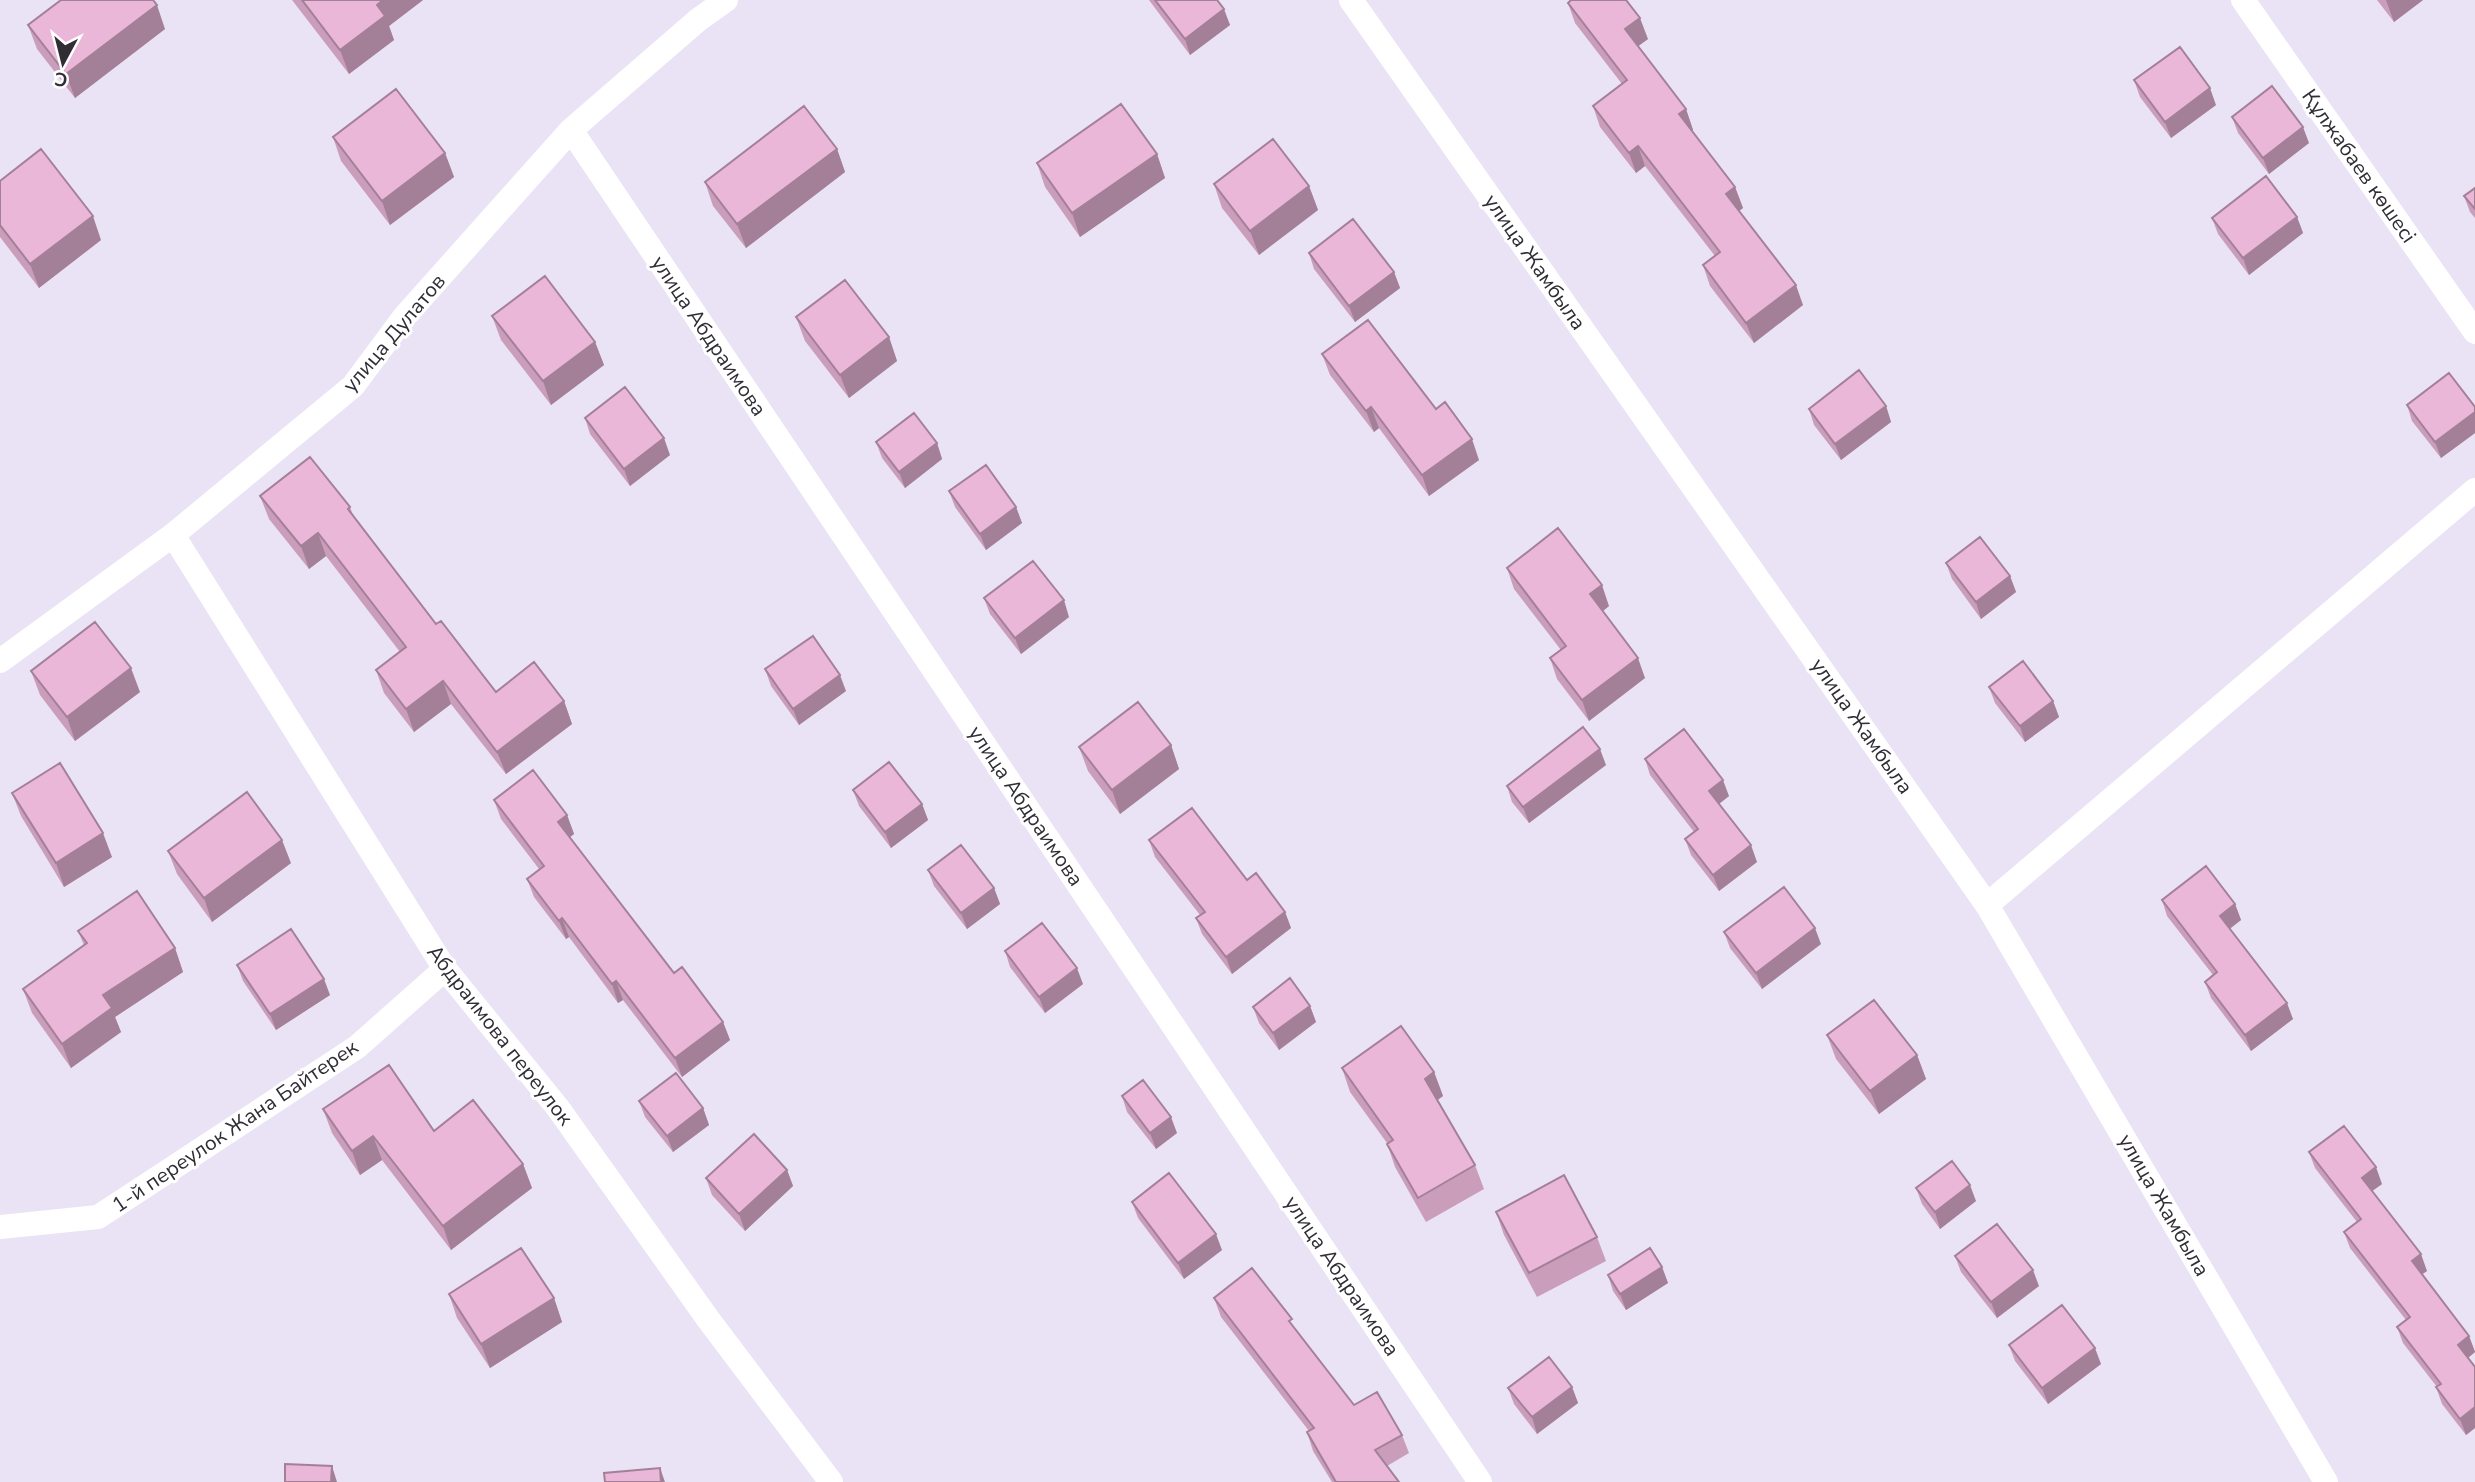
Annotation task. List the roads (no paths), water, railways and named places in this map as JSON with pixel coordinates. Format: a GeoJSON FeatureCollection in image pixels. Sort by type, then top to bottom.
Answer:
{"type":"FeatureCollection","features":[{"type":"Feature","properties":{"kind":"street","name":"улица Дулатов"},"geometry":{"type":"LineString","coordinates":[[0,661],[173,535],[354,386],[405,316],[571,130],[698,20],[726,0]]}},
{"type":"Feature","properties":{"kind":"street","name":"улица Жамбыла"},"geometry":{"type":"LineString","coordinates":[[1351,0],[1987,905],[2326,1482]]}},
{"type":"Feature","properties":{"kind":"street","name":"Құлжабаев көшесі"},"geometry":{"type":"LineString","coordinates":[[2243,0],[2475,332]]}},
{"type":"Feature","properties":{"kind":"street","name":"улица Абдраимова"},"geometry":{"type":"LineString","coordinates":[[571,130],[1480,1482]]}},
{"type":"Feature","properties":{"kind":"street"},"geometry":{"type":"LineString","coordinates":[[1987,905],[2475,490]]}},
{"type":"Feature","properties":{"kind":"street","name":"Абдраимова переулок"},"geometry":{"type":"LineString","coordinates":[[173,535],[444,969],[558,1108],[708,1320],[831,1482]]}},
{"type":"Feature","properties":{"kind":"street","name":"1-й переулок Жана Байтерек"},"geometry":{"type":"LineString","coordinates":[[0,1227],[98,1217],[357,1047],[444,969]]}}]}
